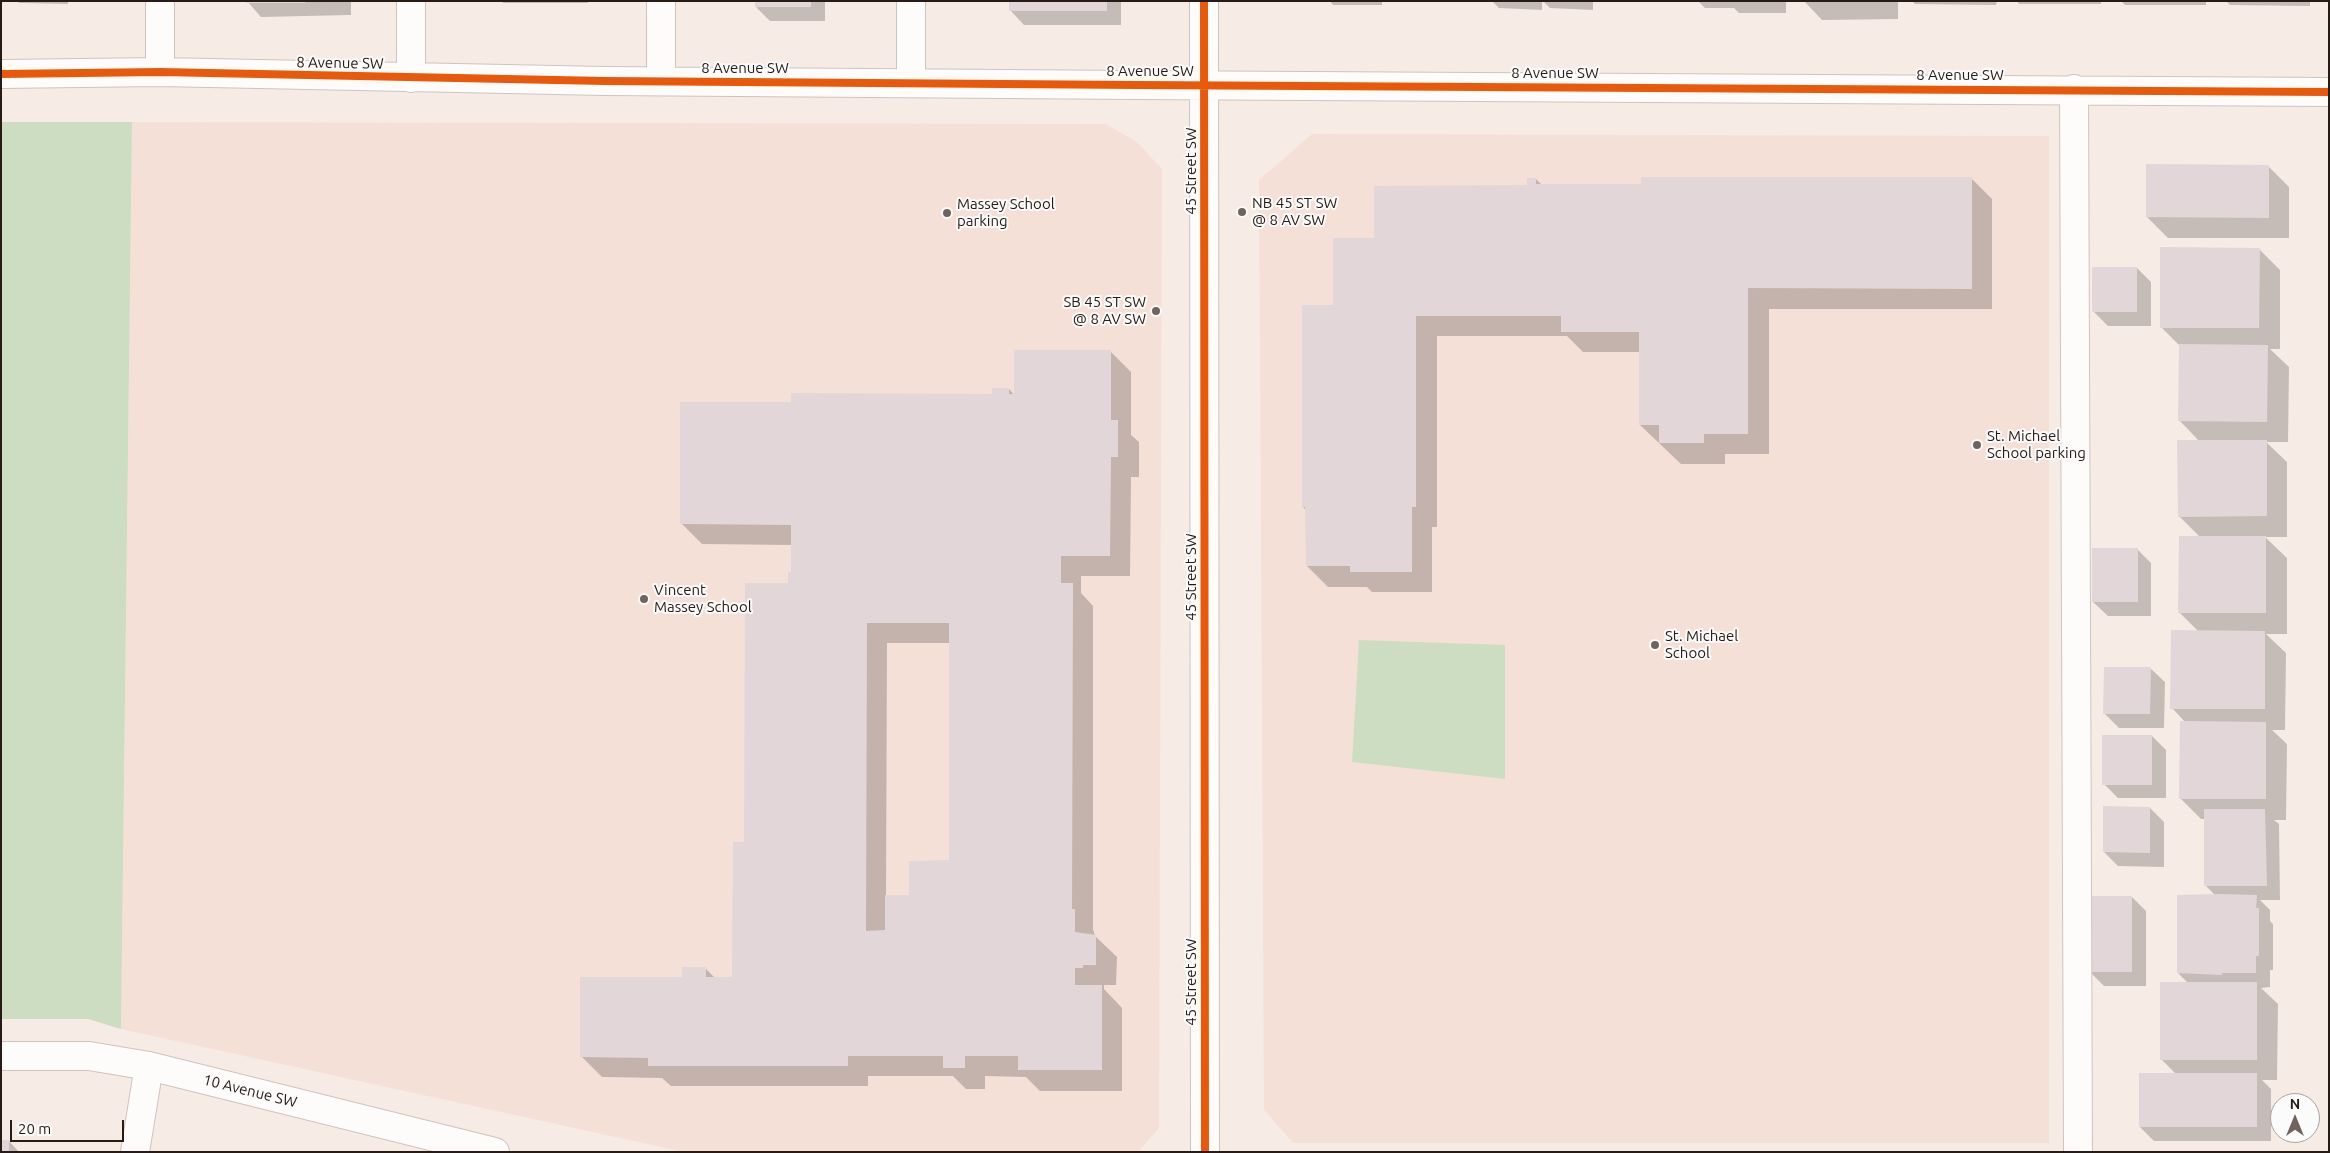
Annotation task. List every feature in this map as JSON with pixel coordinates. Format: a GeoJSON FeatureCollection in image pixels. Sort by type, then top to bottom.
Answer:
{"type":"FeatureCollection","features":[{"type":"Feature","properties":{"kind":"street"},"geometry":{"type":"LineString","coordinates":[[160,1],[160,72]]}},
{"type":"Feature","properties":{"kind":"street"},"geometry":{"type":"LineString","coordinates":[[411,1],[411,78]]}},
{"type":"Feature","properties":{"kind":"street"},"geometry":{"type":"LineString","coordinates":[[661,1],[661,81]]}},
{"type":"Feature","properties":{"kind":"street"},"geometry":{"type":"LineString","coordinates":[[911,1],[911,82]]}},
{"type":"Feature","properties":{"kind":"street","name":"45 Street SW"},"geometry":{"type":"LineString","coordinates":[[1204,1],[1205,1152]]}},
{"type":"Feature","properties":{"kind":"street","name":"8 Avenue SW"},"geometry":{"type":"LineString","coordinates":[[1,74],[160,72],[661,81],[2329,92]]}},
{"type":"Feature","properties":{"kind":"street"},"geometry":{"type":"LineString","coordinates":[[2074,89],[2078,1152]]}},
{"type":"Feature","properties":{"kind":"street","name":"10 Avenue SW"},"geometry":{"type":"LineString","coordinates":[[1,1056],[89,1056],[149,1066],[495,1152]]}},
{"type":"Feature","properties":{"kind":"street"},"geometry":{"type":"LineString","coordinates":[[135,1152],[149,1066]]}},
{"type":"Feature","properties":{"kind":"shaded area","name":"Vincent Massey School"},"geometry":{"type":"Polygon","coordinates":[[[132,122],[1106,124],[1137,142],[1162,169],[1159,1128],[1138,1152],[684,1152],[121,1029],[132,122]]]}},
{"type":"Feature","properties":{"kind":"shaded area","name":"St. Michael School"},"geometry":{"type":"Polygon","coordinates":[[[1312,134],[2049,136],[2049,1143],[1293,1143],[1264,1110],[1259,180],[1312,134]]]}},
{"type":"Feature","properties":{"kind":"green space"},"geometry":{"type":"Polygon","coordinates":[[[1,122],[132,122],[121,1029],[88,1019],[1,1019],[1,122]]]}},
{"type":"Feature","properties":{"kind":"green space"},"geometry":{"type":"Polygon","coordinates":[[[1359,640],[1505,645],[1505,779],[1352,762],[1359,640]]]}},
{"type":"Feature","properties":{"kind":"building"},"geometry":{"type":"Polygon","coordinates":[[[246,1],[305,1],[305,3],[246,3],[246,1]]]}},
{"type":"Feature","properties":{"kind":"building"},"geometry":{"type":"Polygon","coordinates":[[[755,1],[811,1],[811,7],[755,7],[755,1]]]}},
{"type":"Feature","properties":{"kind":"building"},"geometry":{"type":"Polygon","coordinates":[[[1009,1],[1107,1],[1107,11],[1009,11],[1009,1]]]}},
{"type":"Feature","properties":{"kind":"building"},"geometry":{"type":"Polygon","coordinates":[[[2146,164],[2269,165],[2269,218],[2146,217],[2146,164]]]}},
{"type":"Feature","properties":{"kind":"building"},"geometry":{"type":"Polygon","coordinates":[[[1641,177],[1972,177],[1972,289],[1748,288],[1748,434],[1704,434],[1704,443],[1659,443],[1659,425],[1639,425],[1639,332],[1561,332],[1561,316],[1416,316],[1416,507],[1412,507],[1412,572],[1350,572],[1350,566],[1306,566],[1305,507],[1302,507],[1302,305],[1333,305],[1333,238],[1374,238],[1374,186],[1527,185],[1527,178],[1536,178],[1536,184],[1641,184],[1641,177]]]}},
{"type":"Feature","properties":{"kind":"building"},"geometry":{"type":"Polygon","coordinates":[[[2160,247],[2260,248],[2259,328],[2160,328],[2160,247]]]}},
{"type":"Feature","properties":{"kind":"building"},"geometry":{"type":"Polygon","coordinates":[[[2092,267],[2137,267],[2137,312],[2092,312],[2092,267]]]}},
{"type":"Feature","properties":{"kind":"building"},"geometry":{"type":"Polygon","coordinates":[[[2179,344],[2268,345],[2267,422],[2178,421],[2179,344]]]}},
{"type":"Feature","properties":{"kind":"building"},"geometry":{"type":"Polygon","coordinates":[[[1014,350],[1111,350],[1111,420],[1118,420],[1118,457],[1111,457],[1110,556],[1061,556],[1061,583],[1073,583],[1072,909],[1075,909],[1075,932],[1096,935],[1096,965],[1083,965],[1083,968],[1075,968],[1075,985],[1102,985],[1102,1070],[1018,1070],[1018,1056],[965,1056],[965,1068],[943,1068],[943,1056],[848,1056],[848,1066],[648,1066],[648,1058],[580,1057],[580,977],[682,977],[682,967],[706,967],[706,977],[732,977],[733,842],[744,842],[745,583],[788,583],[788,572],[791,572],[791,525],[680,524],[680,402],[791,402],[791,393],[992,394],[992,388],[1009,388],[1009,394],[1014,394],[1014,350]],[[867,623],[866,931],[885,930],[885,895],[909,895],[909,861],[949,860],[949,623],[867,623]]]}},
{"type":"Feature","properties":{"kind":"building"},"geometry":{"type":"Polygon","coordinates":[[[2177,440],[2267,440],[2267,516],[2178,517],[2177,440]]]}},
{"type":"Feature","properties":{"kind":"building"},"geometry":{"type":"Polygon","coordinates":[[[2179,536],[2266,536],[2266,613],[2178,613],[2179,536]]]}},
{"type":"Feature","properties":{"kind":"building"},"geometry":{"type":"Polygon","coordinates":[[[2092,548],[2138,548],[2138,602],[2092,602],[2092,548]]]}},
{"type":"Feature","properties":{"kind":"building"},"geometry":{"type":"Polygon","coordinates":[[[2171,630],[2265,631],[2265,709],[2170,709],[2171,630]]]}},
{"type":"Feature","properties":{"kind":"building"},"geometry":{"type":"Polygon","coordinates":[[[2104,667],[2151,667],[2150,714],[2103,714],[2104,667]]]}},
{"type":"Feature","properties":{"kind":"building"},"geometry":{"type":"Polygon","coordinates":[[[2180,721],[2266,722],[2266,799],[2179,799],[2180,721]]]}},
{"type":"Feature","properties":{"kind":"building"},"geometry":{"type":"Polygon","coordinates":[[[2102,735],[2152,735],[2152,785],[2102,785],[2102,735]]]}},
{"type":"Feature","properties":{"kind":"building"},"geometry":{"type":"Polygon","coordinates":[[[2103,806],[2150,807],[2150,853],[2103,852],[2103,806]]]}},
{"type":"Feature","properties":{"kind":"building"},"geometry":{"type":"Polygon","coordinates":[[[2204,809],[2265,809],[2267,886],[2204,886],[2204,809]]]}},
{"type":"Feature","properties":{"kind":"building"},"geometry":{"type":"Polygon","coordinates":[[[2177,895],[2257,895],[2256,908],[2259,908],[2259,956],[2256,956],[2256,973],[2222,973],[2222,975],[2177,973],[2177,895]]]}},
{"type":"Feature","properties":{"kind":"building"},"geometry":{"type":"Polygon","coordinates":[[[2089,896],[2132,896],[2132,972],[2089,972],[2089,896]]]}},
{"type":"Feature","properties":{"kind":"building"},"geometry":{"type":"Polygon","coordinates":[[[2160,982],[2257,982],[2257,1060],[2160,1060],[2160,982]]]}},
{"type":"Feature","properties":{"kind":"building"},"geometry":{"type":"Polygon","coordinates":[[[2139,1073],[2257,1073],[2257,1127],[2139,1127],[2139,1073]]]}},
{"type":"Feature","properties":{"kind":"building"},"geometry":{"type":"Polygon","coordinates":[[[1,1140],[9,1140],[9,1152],[1,1152],[1,1140]]]}},
{"type":"Feature","properties":{"kind":"cycle path"},"geometry":{"type":"LineString","coordinates":[[1204,1],[1205,1152]]}},
{"type":"Feature","properties":{"kind":"cycle path"},"geometry":{"type":"LineString","coordinates":[[1,74],[160,72],[605,81],[2329,92]]}},
{"type":"Feature","properties":{"kind":"place","name":"NB 45 ST SW @ 8 AV SW"},"geometry":{"type":"Point","coordinates":[1242,212]}},
{"type":"Feature","properties":{"kind":"place","name":"Massey School parking"},"geometry":{"type":"Point","coordinates":[947,213]}},
{"type":"Feature","properties":{"kind":"place","name":"SB 45 ST SW @ 8 AV SW"},"geometry":{"type":"Point","coordinates":[1156,311]}},
{"type":"Feature","properties":{"kind":"place","name":"St. Michael School parking"},"geometry":{"type":"Point","coordinates":[1977,445]}},
{"type":"Feature","properties":{"kind":"place","name":"Vincent Massey School"},"geometry":{"type":"Point","coordinates":[644,599]}},
{"type":"Feature","properties":{"kind":"place","name":"St. Michael School"},"geometry":{"type":"Point","coordinates":[1655,645]}}]}
